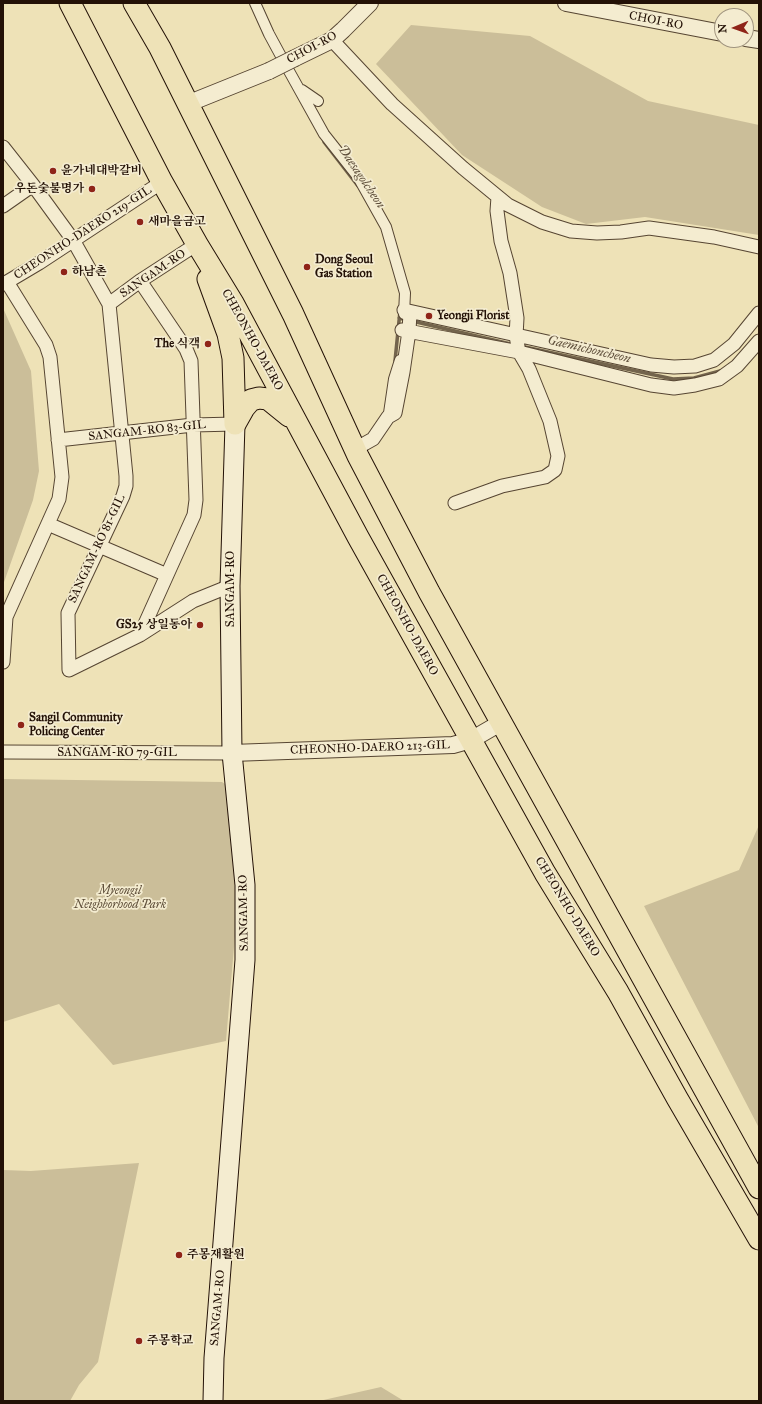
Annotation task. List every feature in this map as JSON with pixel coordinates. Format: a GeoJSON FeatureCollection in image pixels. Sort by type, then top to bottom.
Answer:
{"type":"FeatureCollection","features":[{"type":"Feature","properties":{"kind":"main road","name":"CHEONHO-DAERO"},"geometry":{"type":"LineString","coordinates":[[70,3],[162,182],[232,303],[354,530],[545,873],[618,992],[677,1098],[759,1239]]}},
{"type":"Feature","properties":{"kind":"main road"},"geometry":{"type":"LineString","coordinates":[[134,3],[160,48],[293,314],[355,449],[429,592],[759,1188]]}},
{"type":"Feature","properties":{"kind":"main road"},"geometry":{"type":"LineString","coordinates":[[197,244],[211,290],[228,334],[233,358],[235,424]]}},
{"type":"Feature","properties":{"kind":"main road"},"geometry":{"type":"LineString","coordinates":[[235,424],[244,408],[251,400],[259,398],[268,399],[296,422]]}},
{"type":"Feature","properties":{"kind":"main road","name":"SANGAM-RO"},"geometry":{"type":"LineString","coordinates":[[213,1401],[214,1358],[245,960],[245,884],[232,753],[230,586],[235,424]]}},
{"type":"Feature","properties":{"kind":"street"},"geometry":{"type":"LineString","coordinates":[[255,3],[274,43],[324,134],[358,177],[386,227],[405,293],[406,321],[403,372],[395,413],[388,417],[373,439],[355,449]]}},
{"type":"Feature","properties":{"kind":"street","name":"CHOI-RO"},"geometry":{"type":"LineString","coordinates":[[187,104],[269,71],[332,40],[370,3]]}},
{"type":"Feature","properties":{"kind":"street","name":"CHOI-RO"},"geometry":{"type":"LineString","coordinates":[[566,3],[714,31]]}},
{"type":"Feature","properties":{"kind":"street"},"geometry":{"type":"LineString","coordinates":[[273,22],[274,43]]}},
{"type":"Feature","properties":{"kind":"street"},"geometry":{"type":"LineString","coordinates":[[332,40],[392,104],[463,168],[508,205],[542,222],[571,231],[597,233],[621,232],[649,228],[714,237],[759,247]]}},
{"type":"Feature","properties":{"kind":"street"},"geometry":{"type":"LineString","coordinates":[[298,87],[318,101]]}},
{"type":"Feature","properties":{"kind":"street","name":"SANGAM-RO 81-GIL"},"geometry":{"type":"LineString","coordinates":[[3,147],[73,240],[109,304],[126,486],[123,496],[68,613],[69,670],[140,635],[193,602],[230,586]]}},
{"type":"Feature","properties":{"kind":"street","name":"CHEONHO-DAERO 219-GIL"},"geometry":{"type":"LineString","coordinates":[[5,283],[162,182]]}},
{"type":"Feature","properties":{"kind":"street"},"geometry":{"type":"LineString","coordinates":[[3,206],[33,185]]}},
{"type":"Feature","properties":{"kind":"street"},"geometry":{"type":"LineString","coordinates":[[455,503],[502,486],[545,477],[555,470],[558,456],[550,421],[529,369],[519,352],[516,336],[517,318],[510,273],[501,241],[497,211],[498,197]]}},
{"type":"Feature","properties":{"kind":"street","name":"SANGAM-RO"},"geometry":{"type":"LineString","coordinates":[[109,304],[140,280],[197,244]]}},
{"type":"Feature","properties":{"kind":"street"},"geometry":{"type":"LineString","coordinates":[[140,280],[186,349],[191,361],[196,500],[194,515],[140,635]]}},
{"type":"Feature","properties":{"kind":"street"},"geometry":{"type":"LineString","coordinates":[[3,662],[6,617],[59,498],[62,477],[50,356],[46,345],[5,283]]}},
{"type":"Feature","properties":{"kind":"street"},"geometry":{"type":"LineString","coordinates":[[406,321],[516,336],[651,365],[674,367],[695,366],[714,360],[734,344],[759,313]]}},
{"type":"Feature","properties":{"kind":"street"},"geometry":{"type":"LineString","coordinates":[[406,321],[519,352],[651,385],[674,388],[695,386],[718,380],[737,366],[759,341]]}},
{"type":"Feature","properties":{"kind":"street","name":"SANGAM-RO 83-GIL"},"geometry":{"type":"LineString","coordinates":[[58,440],[193,424],[235,424]]}},
{"type":"Feature","properties":{"kind":"street"},"geometry":{"type":"LineString","coordinates":[[48,524],[167,575]]}},
{"type":"Feature","properties":{"kind":"street","name":"CHEONHO-DAERO 213-GIL"},"geometry":{"type":"LineString","coordinates":[[232,753],[453,745],[471,740],[502,722]]}},
{"type":"Feature","properties":{"kind":"street","name":"SANGAM-RO 79-GIL"},"geometry":{"type":"LineString","coordinates":[[3,752],[232,753]]}},
{"type":"Feature","properties":{"kind":"green space"},"geometry":{"type":"Polygon","coordinates":[[[411,25],[530,36],[648,101],[759,125],[759,235],[645,217],[586,224],[542,207],[462,155],[376,64],[411,25]]]}},
{"type":"Feature","properties":{"kind":"green space"},"geometry":{"type":"Polygon","coordinates":[[[3,308],[31,371],[39,471],[33,500],[3,585],[3,308]]]}},
{"type":"Feature","properties":{"kind":"green space","name":"Myeongil Neighborhood Park"},"geometry":{"type":"Polygon","coordinates":[[[3,779],[222,782],[225,784],[228,789],[238,900],[226,1041],[113,1065],[59,1004],[3,1022],[3,779]]]}},
{"type":"Feature","properties":{"kind":"green space"},"geometry":{"type":"Polygon","coordinates":[[[759,825],[759,1128],[644,906],[739,870],[759,825]]]}},
{"type":"Feature","properties":{"kind":"green space"},"geometry":{"type":"Polygon","coordinates":[[[139,1163],[98,1362],[79,1385],[70,1401],[3,1401],[3,1170],[31,1171],[139,1163]]]}},
{"type":"Feature","properties":{"kind":"green space"},"geometry":{"type":"Polygon","coordinates":[[[381,1387],[404,1401],[319,1401],[381,1387]]]}},
{"type":"Feature","properties":{"kind":"waterway","name":"Daesagolcheon"},"geometry":{"type":"LineString","coordinates":[[324,142],[358,186]]}},
{"type":"Feature","properties":{"kind":"waterway","name":"Daesagolcheon"},"geometry":{"type":"LineString","coordinates":[[395,361],[400,311]]}},
{"type":"Feature","properties":{"kind":"waterway","name":"Gaemichoncheon"},"geometry":{"type":"LineString","coordinates":[[399,318],[515,345]]}},
{"type":"Feature","properties":{"kind":"waterway","name":"Gaemichoncheon"},"geometry":{"type":"LineString","coordinates":[[525,347],[673,379],[694,378],[720,371]]}},
{"type":"Feature","properties":{"kind":"place","name":"윤가네대박갈비"},"geometry":{"type":"Point","coordinates":[53,171]}},
{"type":"Feature","properties":{"kind":"place","name":"우돈숯불명가"},"geometry":{"type":"Point","coordinates":[92,189]}},
{"type":"Feature","properties":{"kind":"place","name":"새마을금고"},"geometry":{"type":"Point","coordinates":[140,222]}},
{"type":"Feature","properties":{"kind":"place","name":"Dong Seoul Gas Station"},"geometry":{"type":"Point","coordinates":[307,267]}},
{"type":"Feature","properties":{"kind":"place","name":"하남촌"},"geometry":{"type":"Point","coordinates":[64,272]}},
{"type":"Feature","properties":{"kind":"place","name":"Yeongji Florist"},"geometry":{"type":"Point","coordinates":[429,316]}},
{"type":"Feature","properties":{"kind":"place","name":"The 식객"},"geometry":{"type":"Point","coordinates":[208,344]}},
{"type":"Feature","properties":{"kind":"place","name":"GS25 상일동아"},"geometry":{"type":"Point","coordinates":[200,625]}},
{"type":"Feature","properties":{"kind":"place","name":"Sangil Community Policing Center"},"geometry":{"type":"Point","coordinates":[21,725]}},
{"type":"Feature","properties":{"kind":"place","name":"주몽재활원"},"geometry":{"type":"Point","coordinates":[179,1255]}},
{"type":"Feature","properties":{"kind":"place","name":"주몽학교"},"geometry":{"type":"Point","coordinates":[139,1341]}}]}
